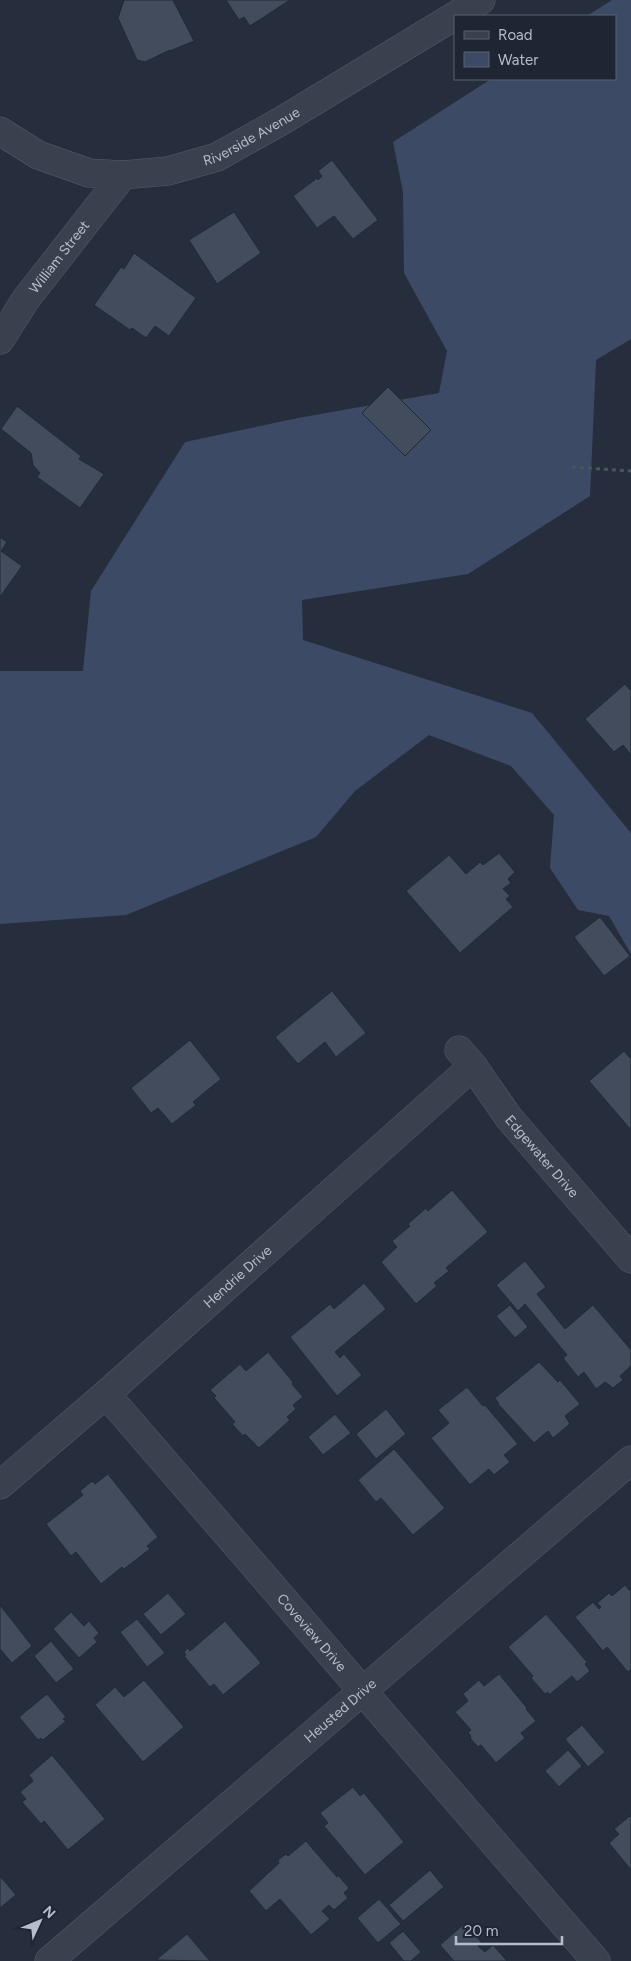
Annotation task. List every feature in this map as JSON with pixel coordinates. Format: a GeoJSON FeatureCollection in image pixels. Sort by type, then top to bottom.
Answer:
{"type":"FeatureCollection","features":[{"type":"Feature","properties":{"kind":"street","name":"Riverside Avenue"},"geometry":{"type":"LineString","coordinates":[[456,15],[481,0]]}},
{"type":"Feature","properties":{"kind":"street","name":"Riverside Avenue"},"geometry":{"type":"LineString","coordinates":[[0,131],[38,154],[90,174],[123,175],[168,171],[217,157],[283,120],[454,16]]}},
{"type":"Feature","properties":{"kind":"street","name":"William Street"},"geometry":{"type":"LineString","coordinates":[[0,340],[26,299],[123,175]]}},
{"type":"Feature","properties":{"kind":"street","name":"Edgewater Drive"},"geometry":{"type":"LineString","coordinates":[[466,1058],[509,1118],[631,1260]]}},
{"type":"Feature","properties":{"kind":"street","name":"Hendrie Drive"},"geometry":{"type":"LineString","coordinates":[[0,1485],[106,1394],[466,1058]]}},
{"type":"Feature","properties":{"kind":"street","name":"Coveview Drive"},"geometry":{"type":"LineString","coordinates":[[106,1394],[596,1961]]}},
{"type":"Feature","properties":{"kind":"street","name":"Heusted Drive"},"geometry":{"type":"LineString","coordinates":[[49,1961],[631,1460]]}},
{"type":"Feature","properties":{"kind":"path"},"geometry":{"type":"LineString","coordinates":[[572,467],[631,470]]}},
{"type":"Feature","properties":{"kind":"water"},"geometry":{"type":"Polygon","coordinates":[[[612,0],[631,0],[631,339],[596,360],[590,496],[468,574],[302,600],[303,640],[532,713],[631,833],[631,954],[609,916],[578,910],[550,868],[554,815],[511,766],[429,735],[355,791],[316,837],[126,915],[0,924],[0,671],[83,671],[91,591],[185,442],[298,418],[439,393],[447,351],[404,273],[403,192],[393,142],[489,80],[616,80],[616,15],[589,15],[612,0]]]}},
{"type":"Feature","properties":{"kind":"building"},"geometry":{"type":"Polygon","coordinates":[[[124,0],[173,0],[194,41],[145,62],[137,60],[118,18],[124,0]]]}},
{"type":"Feature","properties":{"kind":"building"},"geometry":{"type":"Polygon","coordinates":[[[226,0],[290,0],[250,26],[244,17],[239,20],[226,0]]]}},
{"type":"Feature","properties":{"kind":"building"},"geometry":{"type":"Polygon","coordinates":[[[332,160],[378,220],[353,239],[334,216],[317,228],[293,196],[317,178],[318,180],[322,176],[318,171],[332,160]]]}},
{"type":"Feature","properties":{"kind":"building"},"geometry":{"type":"Polygon","coordinates":[[[234,212],[261,253],[217,284],[189,240],[234,212]]]}},
{"type":"Feature","properties":{"kind":"building"},"geometry":{"type":"Polygon","coordinates":[[[134,253],[196,298],[169,336],[155,326],[146,338],[132,328],[130,330],[94,305],[121,267],[124,269],[134,253]]]}},
{"type":"Feature","properties":{"kind":"building"},"geometry":{"type":"Polygon","coordinates":[[[388,387],[431,430],[405,456],[362,413],[388,387]]]}},
{"type":"Feature","properties":{"kind":"building"},"geometry":{"type":"Polygon","coordinates":[[[17,406],[81,456],[79,459],[104,474],[80,508],[37,477],[40,473],[33,465],[31,453],[1,429],[17,406]]]}},
{"type":"Feature","properties":{"kind":"building"},"geometry":{"type":"Polygon","coordinates":[[[0,537],[7,542],[1,551],[22,566],[0,597],[0,537]]]}},
{"type":"Feature","properties":{"kind":"building"},"geometry":{"type":"Polygon","coordinates":[[[625,684],[631,691],[631,755],[623,745],[614,752],[585,719],[625,684]]]}},
{"type":"Feature","properties":{"kind":"building"},"geometry":{"type":"Polygon","coordinates":[[[499,853],[515,872],[508,879],[511,883],[503,889],[510,896],[506,899],[513,907],[460,953],[406,891],[449,855],[466,874],[480,862],[483,865],[499,853]]]}},
{"type":"Feature","properties":{"kind":"building"},"geometry":{"type":"Polygon","coordinates":[[[600,917],[630,956],[604,976],[574,937],[600,917]]]}},
{"type":"Feature","properties":{"kind":"building"},"geometry":{"type":"Polygon","coordinates":[[[332,991],[366,1033],[336,1057],[325,1042],[298,1064],[275,1037],[332,991]]]}},
{"type":"Feature","properties":{"kind":"building"},"geometry":{"type":"Polygon","coordinates":[[[190,1040],[221,1079],[193,1102],[196,1105],[172,1124],[158,1108],[151,1113],[131,1088],[190,1040]]]}},
{"type":"Feature","properties":{"kind":"building"},"geometry":{"type":"Polygon","coordinates":[[[624,1051],[631,1059],[631,1130],[589,1081],[624,1051]]]}},
{"type":"Feature","properties":{"kind":"building"},"geometry":{"type":"Polygon","coordinates":[[[452,1190],[488,1232],[446,1268],[449,1271],[434,1283],[437,1286],[416,1304],[381,1262],[397,1247],[392,1241],[410,1226],[408,1224],[426,1208],[428,1211],[452,1190]]]}},
{"type":"Feature","properties":{"kind":"building"},"geometry":{"type":"Polygon","coordinates":[[[525,1261],[546,1287],[537,1294],[565,1329],[593,1305],[631,1350],[631,1366],[620,1376],[623,1380],[613,1388],[605,1382],[596,1389],[584,1372],[578,1377],[563,1358],[567,1355],[525,1304],[518,1311],[496,1285],[525,1261]]]}},
{"type":"Feature","properties":{"kind":"building"},"geometry":{"type":"Polygon","coordinates":[[[364,1283],[386,1309],[335,1352],[340,1358],[344,1354],[362,1375],[337,1396],[290,1337],[330,1304],[334,1309],[364,1283]]]}},
{"type":"Feature","properties":{"kind":"building"},"geometry":{"type":"Polygon","coordinates":[[[510,1305],[528,1327],[515,1338],[496,1316],[510,1305]]]}},
{"type":"Feature","properties":{"kind":"building"},"geometry":{"type":"Polygon","coordinates":[[[268,1352],[303,1397],[293,1405],[296,1409],[287,1417],[290,1420],[259,1448],[245,1434],[243,1436],[232,1424],[235,1422],[214,1398],[216,1396],[210,1390],[240,1364],[246,1371],[268,1352]]]}},
{"type":"Feature","properties":{"kind":"building"},"geometry":{"type":"Polygon","coordinates":[[[539,1362],[558,1382],[560,1380],[580,1404],[565,1416],[570,1424],[553,1438],[548,1431],[534,1443],[498,1404],[495,1398],[539,1362]]]}},
{"type":"Feature","properties":{"kind":"building"},"geometry":{"type":"Polygon","coordinates":[[[467,1387],[518,1444],[504,1455],[510,1462],[494,1475],[489,1469],[470,1485],[431,1438],[449,1423],[438,1410],[467,1387]]]}},
{"type":"Feature","properties":{"kind":"building"},"geometry":{"type":"Polygon","coordinates":[[[386,1409],[406,1434],[376,1459],[356,1434],[386,1409]]]}},
{"type":"Feature","properties":{"kind":"building"},"geometry":{"type":"Polygon","coordinates":[[[335,1414],[351,1433],[323,1455],[308,1437],[335,1414]]]}},
{"type":"Feature","properties":{"kind":"building"},"geometry":{"type":"Polygon","coordinates":[[[394,1449],[445,1508],[413,1535],[381,1498],[376,1502],[358,1480],[394,1449]]]}},
{"type":"Feature","properties":{"kind":"building"},"geometry":{"type":"Polygon","coordinates":[[[108,1474],[158,1537],[147,1546],[150,1549],[124,1569],[122,1567],[101,1584],[76,1552],[71,1556],[46,1524],[83,1495],[80,1491],[92,1481],[95,1484],[108,1474]]]}},
{"type":"Feature","properties":{"kind":"building"},"geometry":{"type":"Polygon","coordinates":[[[625,1585],[631,1592],[631,1669],[628,1672],[607,1647],[603,1651],[575,1617],[593,1602],[599,1609],[601,1607],[597,1603],[609,1593],[612,1596],[625,1585]]]}},
{"type":"Feature","properties":{"kind":"building"},"geometry":{"type":"Polygon","coordinates":[[[168,1593],[186,1614],[161,1635],[143,1614],[168,1593]]]}},
{"type":"Feature","properties":{"kind":"building"},"geometry":{"type":"Polygon","coordinates":[[[0,1605],[32,1646],[12,1663],[0,1649],[0,1605]]]}},
{"type":"Feature","properties":{"kind":"building"},"geometry":{"type":"Polygon","coordinates":[[[71,1612],[84,1626],[89,1621],[99,1633],[94,1638],[97,1642],[79,1658],[53,1629],[71,1612]]]}},
{"type":"Feature","properties":{"kind":"building"},"geometry":{"type":"Polygon","coordinates":[[[546,1614],[587,1662],[585,1664],[590,1671],[577,1682],[572,1676],[549,1695],[548,1692],[545,1694],[531,1678],[533,1676],[508,1647],[546,1614]]]}},
{"type":"Feature","properties":{"kind":"building"},"geometry":{"type":"Polygon","coordinates":[[[137,1619],[165,1653],[147,1667],[120,1632],[137,1619]]]}},
{"type":"Feature","properties":{"kind":"building"},"geometry":{"type":"Polygon","coordinates":[[[225,1621],[261,1663],[223,1695],[214,1684],[210,1687],[184,1656],[186,1655],[184,1652],[188,1648],[190,1651],[225,1621]]]}},
{"type":"Feature","properties":{"kind":"building"},"geometry":{"type":"Polygon","coordinates":[[[51,1641],[74,1669],[56,1683],[34,1656],[51,1641]]]}},
{"type":"Feature","properties":{"kind":"building"},"geometry":{"type":"Polygon","coordinates":[[[499,1674],[536,1721],[521,1733],[525,1738],[496,1763],[481,1745],[478,1747],[470,1738],[468,1732],[471,1730],[455,1712],[468,1701],[463,1694],[479,1680],[484,1686],[499,1674]]]}},
{"type":"Feature","properties":{"kind":"building"},"geometry":{"type":"Polygon","coordinates":[[[144,1680],[184,1727],[143,1762],[95,1705],[115,1687],[124,1697],[144,1680]]]}},
{"type":"Feature","properties":{"kind":"building"},"geometry":{"type":"Polygon","coordinates":[[[47,1694],[66,1717],[63,1719],[66,1721],[43,1740],[41,1738],[38,1740],[19,1717],[47,1694]]]}},
{"type":"Feature","properties":{"kind":"building"},"geometry":{"type":"Polygon","coordinates":[[[582,1725],[605,1752],[588,1767],[565,1739],[582,1725]]]}},
{"type":"Feature","properties":{"kind":"building"},"geometry":{"type":"Polygon","coordinates":[[[568,1750],[582,1766],[559,1787],[545,1771],[568,1750]]]}},
{"type":"Feature","properties":{"kind":"building"},"geometry":{"type":"Polygon","coordinates":[[[52,1755],[105,1819],[68,1850],[44,1821],[41,1824],[22,1802],[26,1799],[20,1792],[33,1781],[29,1775],[52,1755]]]}},
{"type":"Feature","properties":{"kind":"building"},"geometry":{"type":"Polygon","coordinates":[[[353,1787],[360,1796],[364,1793],[404,1842],[365,1875],[324,1826],[328,1823],[320,1813],[353,1787]]]}},
{"type":"Feature","properties":{"kind":"building"},"geometry":{"type":"Polygon","coordinates":[[[631,1815],[631,1870],[609,1843],[619,1834],[614,1829],[631,1815]]]}},
{"type":"Feature","properties":{"kind":"building"},"geometry":{"type":"Polygon","coordinates":[[[306,1841],[349,1888],[344,1893],[348,1898],[334,1910],[329,1905],[322,1911],[330,1919],[311,1935],[280,1899],[266,1911],[249,1891],[279,1863],[278,1860],[286,1854],[288,1856],[306,1841]]]}},
{"type":"Feature","properties":{"kind":"building"},"geometry":{"type":"Polygon","coordinates":[[[430,1870],[444,1887],[403,1921],[389,1905],[430,1870]]]}},
{"type":"Feature","properties":{"kind":"building"},"geometry":{"type":"Polygon","coordinates":[[[0,1876],[16,1895],[0,1908],[0,1876]]]}},
{"type":"Feature","properties":{"kind":"building"},"geometry":{"type":"Polygon","coordinates":[[[379,1899],[401,1924],[378,1943],[357,1918],[379,1899]]]}},
{"type":"Feature","properties":{"kind":"building"},"geometry":{"type":"Polygon","coordinates":[[[465,1923],[482,1943],[478,1946],[485,1952],[493,1945],[507,1961],[454,1961],[440,1945],[465,1923]]]}},
{"type":"Feature","properties":{"kind":"building"},"geometry":{"type":"Polygon","coordinates":[[[403,1931],[421,1952],[411,1961],[404,1961],[389,1943],[403,1931]]]}},
{"type":"Feature","properties":{"kind":"building"},"geometry":{"type":"Polygon","coordinates":[[[187,1934],[210,1961],[156,1960],[187,1934]]]}}]}
